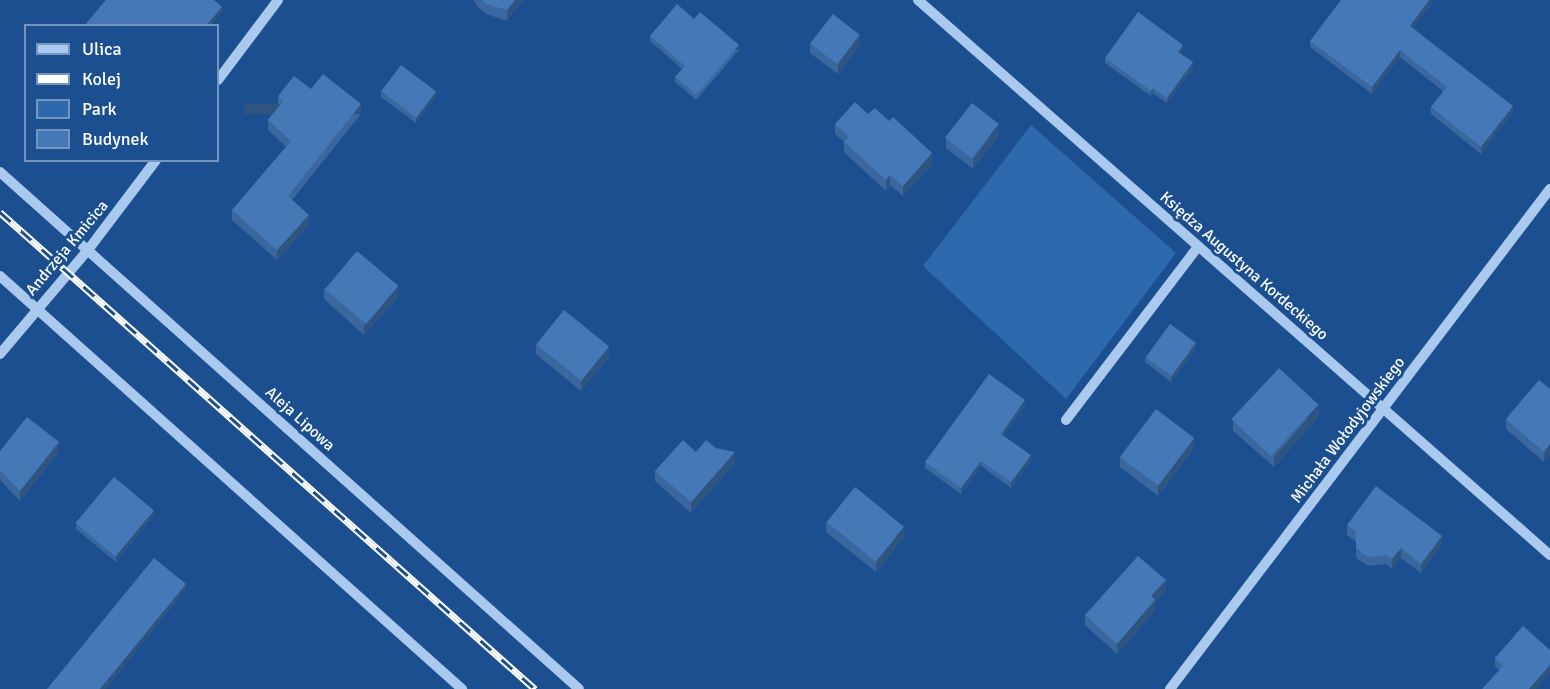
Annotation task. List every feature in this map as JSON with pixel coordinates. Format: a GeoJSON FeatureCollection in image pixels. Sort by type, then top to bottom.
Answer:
{"type":"FeatureCollection","features":[{"type":"Feature","properties":{"kind":"street"},"geometry":{"type":"LineString","coordinates":[[219,79],[278,0]]}},
{"type":"Feature","properties":{"kind":"street","name":"Księdza Augustyna Kordeckiego"},"geometry":{"type":"LineString","coordinates":[[918,0],[1550,555]]}},
{"type":"Feature","properties":{"kind":"street","name":"Andrzeja Kmicica"},"geometry":{"type":"LineString","coordinates":[[0,354],[88,250],[154,162]]}},
{"type":"Feature","properties":{"kind":"street","name":"Aleja Lipowa"},"geometry":{"type":"LineString","coordinates":[[0,172],[579,689]]}},
{"type":"Feature","properties":{"kind":"street","name":"Michała Wołodyjowskiego"},"geometry":{"type":"LineString","coordinates":[[1170,689],[1550,189]]}},
{"type":"Feature","properties":{"kind":"street"},"geometry":{"type":"LineString","coordinates":[[1066,420],[1198,247]]}},
{"type":"Feature","properties":{"kind":"street"},"geometry":{"type":"LineString","coordinates":[[0,276],[462,689]]}},
{"type":"Feature","properties":{"kind":"green space"},"geometry":{"type":"Polygon","coordinates":[[[1031,125],[1176,253],[1066,399],[923,266],[1031,125]]]}},
{"type":"Feature","properties":{"kind":"building"},"geometry":{"type":"Polygon","coordinates":[[[106,0],[214,0],[222,7],[208,24],[86,24],[106,0]]]}},
{"type":"Feature","properties":{"kind":"building"},"geometry":{"type":"Polygon","coordinates":[[[482,0],[515,0],[507,10],[486,4],[482,0]]]}},
{"type":"Feature","properties":{"kind":"building"},"geometry":{"type":"Polygon","coordinates":[[[1341,0],[1429,0],[1410,26],[1513,106],[1481,147],[1431,107],[1447,87],[1400,50],[1372,87],[1310,41],[1341,0]]]}},
{"type":"Feature","properties":{"kind":"building"},"geometry":{"type":"Polygon","coordinates":[[[677,4],[694,19],[700,12],[739,45],[696,95],[675,77],[685,66],[650,36],[677,4]]]}},
{"type":"Feature","properties":{"kind":"building"},"geometry":{"type":"Polygon","coordinates":[[[1138,12],[1183,45],[1178,52],[1193,62],[1167,98],[1153,88],[1151,91],[1105,58],[1138,12]]]}},
{"type":"Feature","properties":{"kind":"building"},"geometry":{"type":"Polygon","coordinates":[[[833,14],[860,35],[837,64],[810,43],[833,14]]]}},
{"type":"Feature","properties":{"kind":"building"},"geometry":{"type":"Polygon","coordinates":[[[401,65],[436,91],[416,118],[381,91],[401,65]]]}},
{"type":"Feature","properties":{"kind":"building"},"geometry":{"type":"Polygon","coordinates":[[[323,74],[361,104],[288,196],[309,215],[277,250],[232,210],[291,141],[268,120],[283,101],[278,96],[294,76],[311,89],[323,74]]]}},
{"type":"Feature","properties":{"kind":"building"},"geometry":{"type":"Polygon","coordinates":[[[855,102],[868,114],[875,108],[889,121],[893,117],[932,153],[903,186],[890,175],[886,180],[844,142],[849,137],[835,124],[855,102]]]}},
{"type":"Feature","properties":{"kind":"building"},"geometry":{"type":"Polygon","coordinates":[[[972,103],[999,124],[972,159],[945,138],[972,103]]]}},
{"type":"Feature","properties":{"kind":"building"},"geometry":{"type":"Polygon","coordinates":[[[357,251],[398,286],[366,324],[325,289],[357,251]]]}},
{"type":"Feature","properties":{"kind":"building"},"geometry":{"type":"Polygon","coordinates":[[[564,310],[609,347],[581,381],[536,344],[564,310]]]}},
{"type":"Feature","properties":{"kind":"building"},"geometry":{"type":"Polygon","coordinates":[[[1170,324],[1196,343],[1172,376],[1146,357],[1170,324]]]}},
{"type":"Feature","properties":{"kind":"building"},"geometry":{"type":"Polygon","coordinates":[[[1279,368],[1318,405],[1271,456],[1231,419],[1279,368]]]}},
{"type":"Feature","properties":{"kind":"building"},"geometry":{"type":"Polygon","coordinates":[[[989,374],[1025,400],[1001,434],[1031,455],[1011,482],[981,461],[961,488],[925,462],[989,374]]]}},
{"type":"Feature","properties":{"kind":"building"},"geometry":{"type":"Polygon","coordinates":[[[1539,380],[1550,389],[1550,444],[1544,452],[1506,419],[1539,380]]]}},
{"type":"Feature","properties":{"kind":"building"},"geometry":{"type":"Polygon","coordinates":[[[1156,409],[1194,438],[1158,486],[1120,457],[1156,409]]]}},
{"type":"Feature","properties":{"kind":"building"},"geometry":{"type":"Polygon","coordinates":[[[27,417],[59,442],[20,491],[0,470],[0,451],[27,417]]]}},
{"type":"Feature","properties":{"kind":"building"},"geometry":{"type":"Polygon","coordinates":[[[683,440],[696,452],[706,440],[716,448],[735,452],[691,502],[655,471],[683,440]]]}},
{"type":"Feature","properties":{"kind":"building"},"geometry":{"type":"Polygon","coordinates":[[[114,477],[154,510],[115,556],[75,523],[114,477]]]}},
{"type":"Feature","properties":{"kind":"building"},"geometry":{"type":"Polygon","coordinates":[[[1376,486],[1442,536],[1421,564],[1401,548],[1392,559],[1386,555],[1368,557],[1356,548],[1356,532],[1347,525],[1376,486]]]}},
{"type":"Feature","properties":{"kind":"building"},"geometry":{"type":"Polygon","coordinates":[[[855,487],[904,527],[876,562],[827,522],[855,487]]]}},
{"type":"Feature","properties":{"kind":"building"},"geometry":{"type":"Polygon","coordinates":[[[1138,556],[1166,580],[1151,596],[1155,600],[1117,644],[1085,615],[1138,556]]]}},
{"type":"Feature","properties":{"kind":"building"},"geometry":{"type":"Polygon","coordinates":[[[154,558],[186,584],[100,689],[47,689],[154,558]]]}},
{"type":"Feature","properties":{"kind":"building"},"geometry":{"type":"Polygon","coordinates":[[[1523,626],[1550,650],[1550,665],[1529,689],[1482,689],[1503,666],[1495,658],[1523,626]]]}},
{"type":"Feature","properties":{"kind":"railway"},"geometry":{"type":"LineString","coordinates":[[0,212],[535,689]]}}]}
